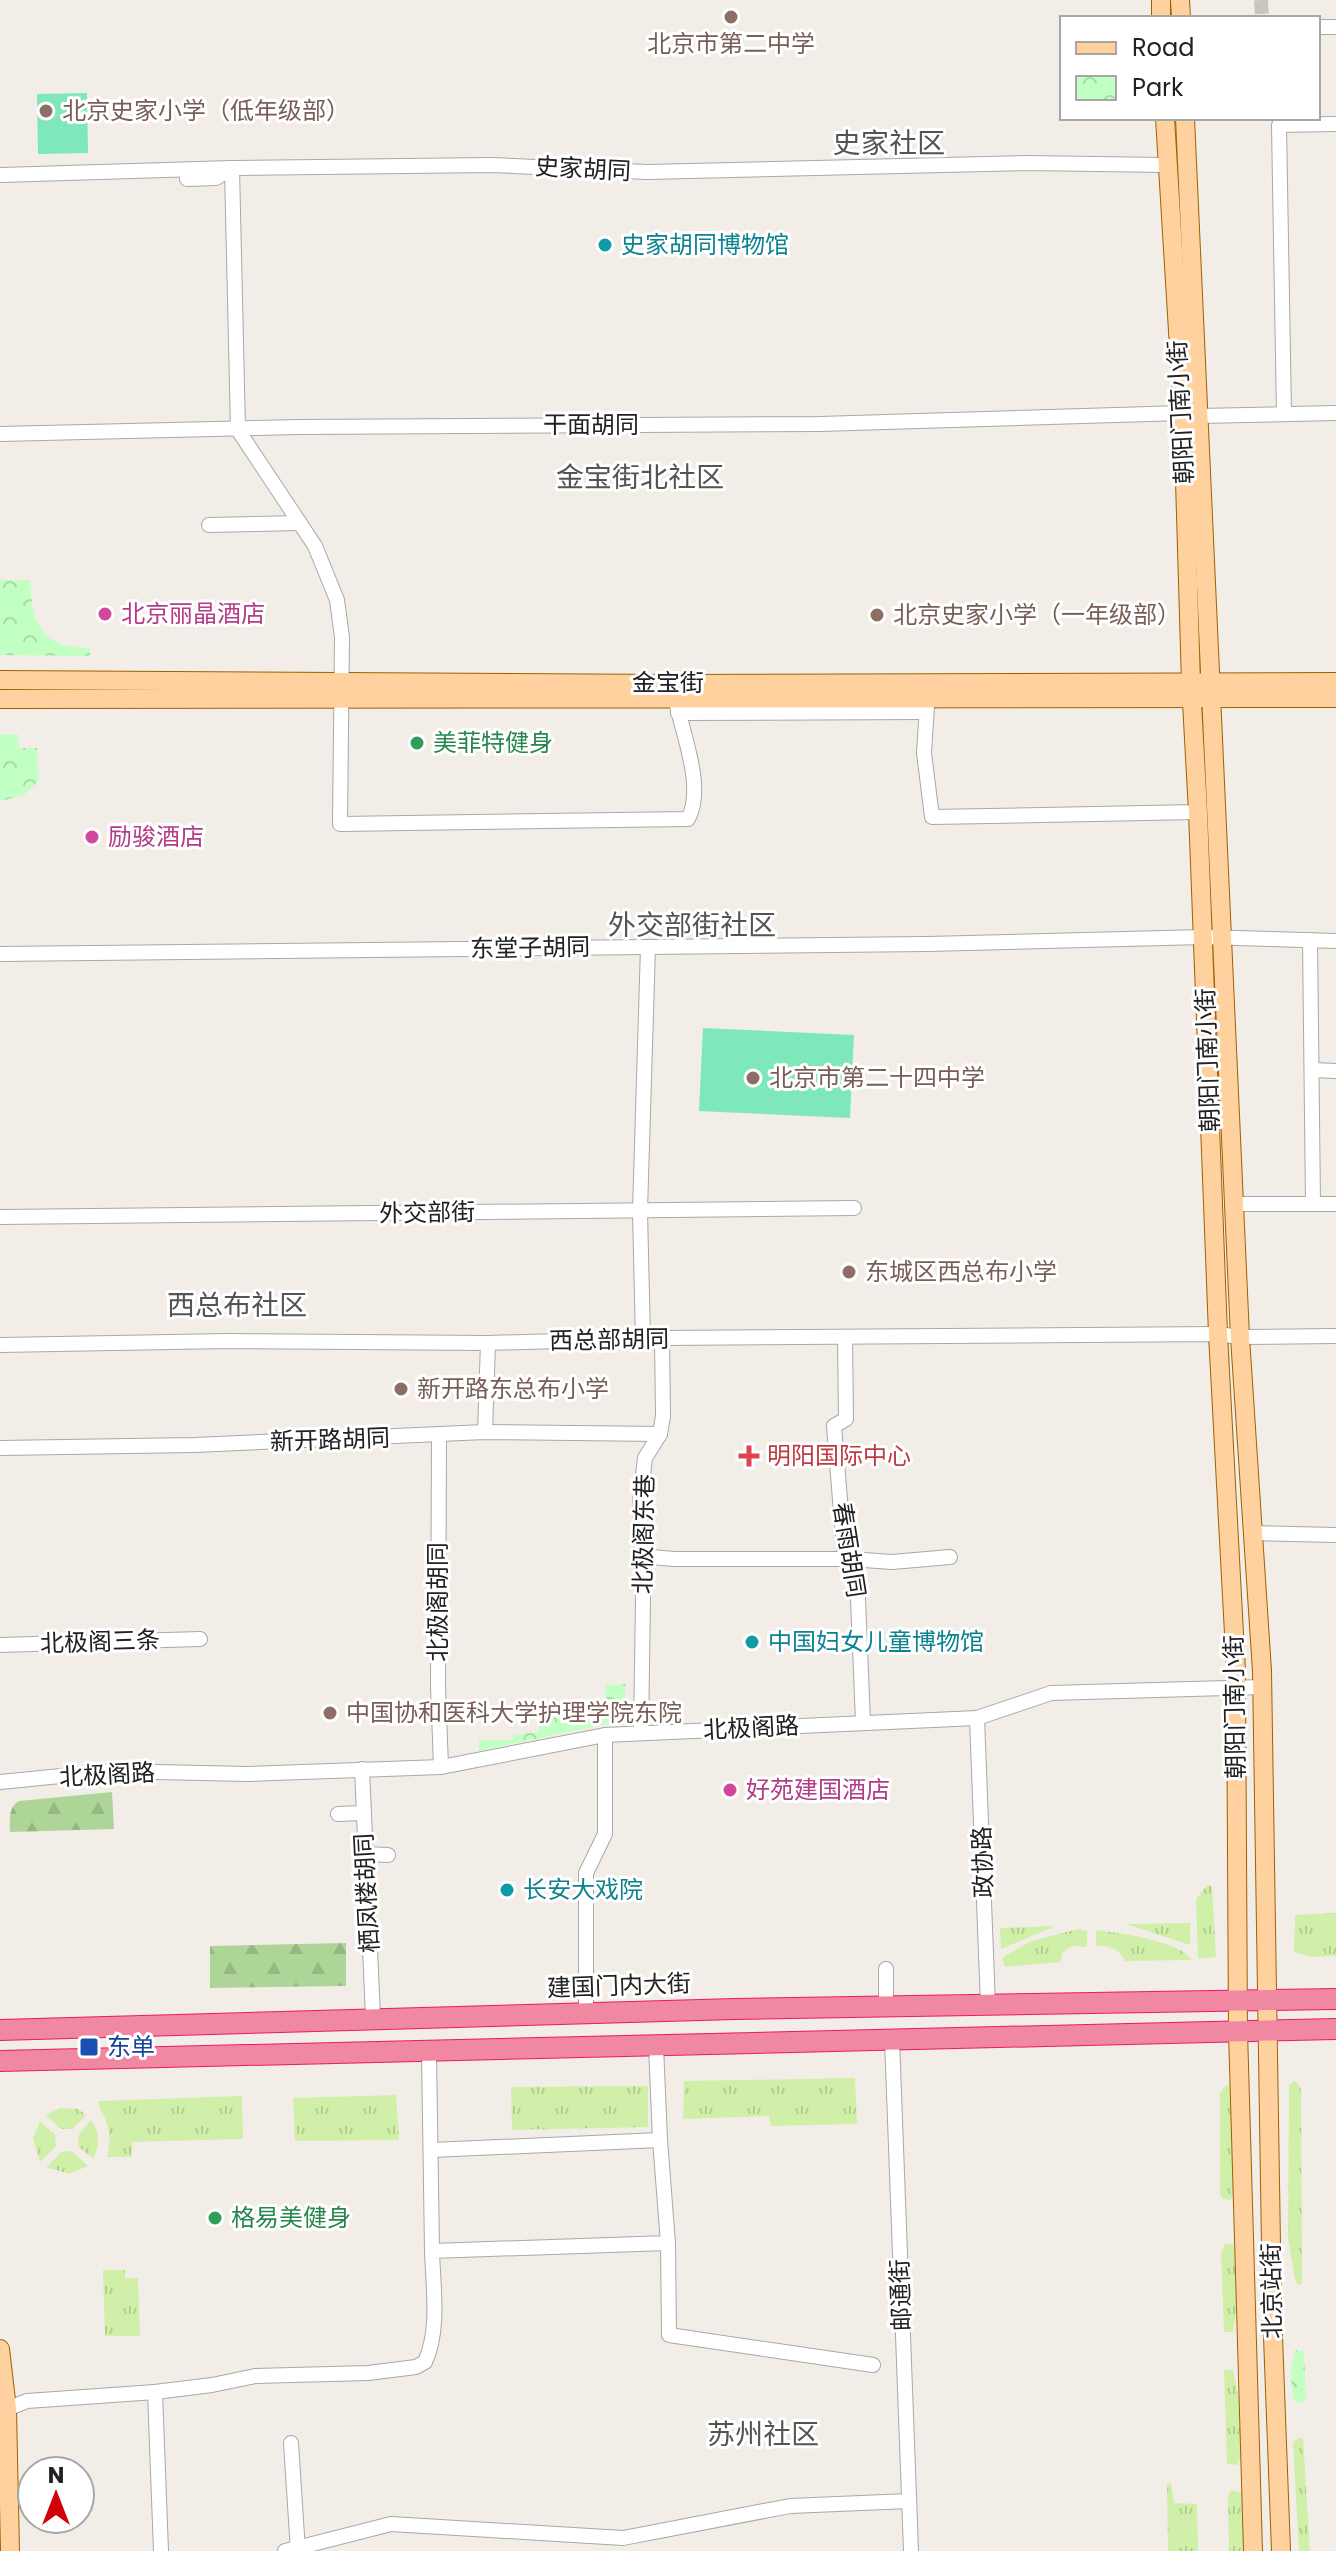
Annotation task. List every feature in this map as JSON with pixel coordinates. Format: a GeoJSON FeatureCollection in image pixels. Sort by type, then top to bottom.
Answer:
{"type":"FeatureCollection","features":[{"type":"Feature","properties":{"kind":"highway"},"geometry":{"type":"LineString","coordinates":[[1267,2001],[1336,1999]]}},
{"type":"Feature","properties":{"kind":"highway","name":"建国门内大街"},"geometry":{"type":"LineString","coordinates":[[0,2030],[373,2017],[1267,2001]]}},
{"type":"Feature","properties":{"kind":"highway"},"geometry":{"type":"LineString","coordinates":[[0,2061],[1336,2029]]}},
{"type":"Feature","properties":{"kind":"main road","name":"朝阳门南小街"},"geometry":{"type":"LineString","coordinates":[[1165,120],[1166,165],[1190,414]]}},
{"type":"Feature","properties":{"kind":"main road","name":"朝阳门南小街"},"geometry":{"type":"LineString","coordinates":[[1185,120],[1190,414],[1213,938],[1218,1334],[1237,1688],[1238,2031]]}},
{"type":"Feature","properties":{"kind":"main road","name":"金宝街"},"geometry":{"type":"LineString","coordinates":[[0,680],[675,699],[927,698],[1202,691],[1336,682]]}},
{"type":"Feature","properties":{"kind":"main road","name":"金宝街"},"geometry":{"type":"LineString","coordinates":[[0,699],[342,691]]}},
{"type":"Feature","properties":{"kind":"main road","name":"朝阳门南小街"},"geometry":{"type":"LineString","coordinates":[[1202,691],[1198,812],[1213,938],[1235,1204],[1240,1337],[1262,1687],[1268,2030]]}},
{"type":"Feature","properties":{"kind":"main road","name":"金宝街"},"geometry":{"type":"LineString","coordinates":[[1202,691],[1336,698]]}},
{"type":"Feature","properties":{"kind":"main road","name":"北京站街"},"geometry":{"type":"LineString","coordinates":[[1268,2030],[1272,2310],[1281,2551]]}},
{"type":"Feature","properties":{"kind":"main road","name":"北京站街"},"geometry":{"type":"LineString","coordinates":[[1238,2031],[1253,2551]]}},
{"type":"Feature","properties":{"kind":"main road"},"geometry":{"type":"LineString","coordinates":[[0,2349],[7,2409],[10,2551]]}},
{"type":"Feature","properties":{"kind":"street"},"geometry":{"type":"LineString","coordinates":[[1284,414],[1279,125],[1336,124]]}},
{"type":"Feature","properties":{"kind":"street","name":"史家胡同"},"geometry":{"type":"LineString","coordinates":[[0,175],[491,165],[647,172],[1027,163],[1166,165]]}},
{"type":"Feature","properties":{"kind":"street"},"geometry":{"type":"LineString","coordinates":[[0,182],[216,178],[232,168]]}},
{"type":"Feature","properties":{"kind":"street"},"geometry":{"type":"LineString","coordinates":[[232,168],[238,430],[315,546],[337,600],[342,637],[340,824],[688,819],[695,806],[691,763],[675,699],[927,698],[924,753],[932,817],[1198,812]]}},
{"type":"Feature","properties":{"kind":"street","name":"干面胡同"},"geometry":{"type":"LineString","coordinates":[[0,434],[389,426],[820,424],[1336,413]]}},
{"type":"Feature","properties":{"kind":"street"},"geometry":{"type":"LineString","coordinates":[[209,525],[300,523]]}},
{"type":"Feature","properties":{"kind":"street","name":"东堂子胡同"},"geometry":{"type":"LineString","coordinates":[[0,954],[1213,938],[1336,941]]}},
{"type":"Feature","properties":{"kind":"street"},"geometry":{"type":"LineString","coordinates":[[1310,940],[1313,1204]]}},
{"type":"Feature","properties":{"kind":"street"},"geometry":{"type":"LineString","coordinates":[[643,1339],[640,1211],[648,947]]}},
{"type":"Feature","properties":{"kind":"street"},"geometry":{"type":"LineString","coordinates":[[1312,1070],[1336,1071]]}},
{"type":"Feature","properties":{"kind":"street"},"geometry":{"type":"LineString","coordinates":[[1235,1204],[1336,1204]]}},
{"type":"Feature","properties":{"kind":"street","name":"外交部街"},"geometry":{"type":"LineString","coordinates":[[0,1217],[854,1208]]}},
{"type":"Feature","properties":{"kind":"street","name":"西总部胡同"},"geometry":{"type":"LineString","coordinates":[[0,1345],[228,1341],[488,1343],[662,1338],[1218,1334],[1240,1337],[1336,1336]]}},
{"type":"Feature","properties":{"kind":"street","name":"春雨胡同"},"geometry":{"type":"LineString","coordinates":[[845,1337],[846,1419],[834,1426],[844,1549],[857,1574],[863,1722]]}},
{"type":"Feature","properties":{"kind":"street","name":"北极阁东巷"},"geometry":{"type":"LineString","coordinates":[[641,1733],[640,1500],[645,1458],[660,1434],[663,1416],[662,1338]]}},
{"type":"Feature","properties":{"kind":"street"},"geometry":{"type":"LineString","coordinates":[[485,1432],[488,1343]]}},
{"type":"Feature","properties":{"kind":"street","name":"新开路胡同"},"geometry":{"type":"LineString","coordinates":[[0,1448],[439,1436],[485,1432],[660,1434]]}},
{"type":"Feature","properties":{"kind":"street","name":"北极阁胡同"},"geometry":{"type":"LineString","coordinates":[[439,1436],[438,1686],[441,1767]]}},
{"type":"Feature","properties":{"kind":"street"},"geometry":{"type":"LineString","coordinates":[[1253,1533],[1336,1535]]}},
{"type":"Feature","properties":{"kind":"street"},"geometry":{"type":"LineString","coordinates":[[641,1556],[892,1562],[950,1557]]}},
{"type":"Feature","properties":{"kind":"street","name":"北极阁三条"},"geometry":{"type":"LineString","coordinates":[[0,1645],[200,1639]]}},
{"type":"Feature","properties":{"kind":"street","name":"北极阁路"},"geometry":{"type":"LineString","coordinates":[[0,1782],[111,1771],[248,1774],[441,1767],[605,1735],[977,1718],[1051,1693],[1262,1687]]}},
{"type":"Feature","properties":{"kind":"street","name":"政协路"},"geometry":{"type":"LineString","coordinates":[[977,1718],[988,2006]]}},
{"type":"Feature","properties":{"kind":"street"},"geometry":{"type":"LineString","coordinates":[[586,2014],[586,1873],[605,1834],[605,1735]]}},
{"type":"Feature","properties":{"kind":"street","name":"栖凤楼胡同"},"geometry":{"type":"LineString","coordinates":[[362,1769],[373,2017]]}},
{"type":"Feature","properties":{"kind":"street"},"geometry":{"type":"LineString","coordinates":[[338,1814],[363,1813]]}},
{"type":"Feature","properties":{"kind":"street"},"geometry":{"type":"LineString","coordinates":[[365,1854],[388,1855]]}},
{"type":"Feature","properties":{"kind":"street"},"geometry":{"type":"LineString","coordinates":[[886,1969],[886,2007]]}},
{"type":"Feature","properties":{"kind":"street","name":"邮通街"},"geometry":{"type":"LineString","coordinates":[[892,2039],[911,2551]]}},
{"type":"Feature","properties":{"kind":"street"},"geometry":{"type":"LineString","coordinates":[[656,2046],[668,2243],[669,2335],[873,2365]]}},
{"type":"Feature","properties":{"kind":"street"},"geometry":{"type":"LineString","coordinates":[[7,2409],[27,2401],[155,2392],[255,2376],[368,2373],[416,2367],[425,2362],[434,2314],[429,2052]]}},
{"type":"Feature","properties":{"kind":"street"},"geometry":{"type":"LineString","coordinates":[[432,2150],[660,2140]]}},
{"type":"Feature","properties":{"kind":"street"},"geometry":{"type":"LineString","coordinates":[[432,2251],[668,2243]]}},
{"type":"Feature","properties":{"kind":"street"},"geometry":{"type":"LineString","coordinates":[[155,2392],[161,2551]]}},
{"type":"Feature","properties":{"kind":"street"},"geometry":{"type":"LineString","coordinates":[[291,2443],[294,2551],[391,2524],[623,2538],[790,2506],[909,2501]]}},
{"type":"Feature","properties":{"kind":"green space"},"geometry":{"type":"Polygon","coordinates":[[[87,93],[88,153],[38,154],[37,94],[87,93]]]}},
{"type":"Feature","properties":{"kind":"green space"},"geometry":{"type":"Polygon","coordinates":[[[0,580],[30,580],[33,609],[42,630],[60,644],[90,648],[90,656],[0,655],[0,580]]]}},
{"type":"Feature","properties":{"kind":"green space"},"geometry":{"type":"Polygon","coordinates":[[[18,734],[19,748],[37,748],[39,780],[24,795],[0,801],[0,735],[18,734]]]}},
{"type":"Feature","properties":{"kind":"green space"},"geometry":{"type":"Polygon","coordinates":[[[703,1028],[854,1035],[850,1118],[699,1111],[703,1028]]]}},
{"type":"Feature","properties":{"kind":"green space"},"geometry":{"type":"Polygon","coordinates":[[[625,1684],[625,1720],[479,1751],[479,1740],[513,1740],[514,1735],[539,1732],[540,1718],[581,1717],[582,1707],[595,1707],[596,1700],[605,1700],[606,1685],[625,1684]]]}},
{"type":"Feature","properties":{"kind":"green space"},"geometry":{"type":"Polygon","coordinates":[[[112,1792],[114,1829],[10,1832],[11,1810],[19,1801],[112,1792]]]}},
{"type":"Feature","properties":{"kind":"green space"},"geometry":{"type":"Polygon","coordinates":[[[1208,1884],[1212,1887],[1216,1957],[1198,1959],[1196,1899],[1208,1884]]]}},
{"type":"Feature","properties":{"kind":"green space"},"geometry":{"type":"Polygon","coordinates":[[[1336,1913],[1336,1956],[1312,1957],[1294,1952],[1295,1915],[1336,1913]]]}},
{"type":"Feature","properties":{"kind":"green space"},"geometry":{"type":"Polygon","coordinates":[[[1190,1923],[1190,1945],[1126,1924],[1190,1923]]]}},
{"type":"Feature","properties":{"kind":"green space"},"geometry":{"type":"Polygon","coordinates":[[[1056,1926],[1001,1949],[1000,1928],[1056,1926]]]}},
{"type":"Feature","properties":{"kind":"green space"},"geometry":{"type":"Polygon","coordinates":[[[1078,1929],[1087,1931],[1087,1947],[1072,1946],[1062,1953],[1061,1962],[1005,1967],[1002,1958],[1031,1941],[1078,1929]]]}},
{"type":"Feature","properties":{"kind":"green space"},"geometry":{"type":"Polygon","coordinates":[[[1096,1930],[1162,1943],[1185,1953],[1192,1960],[1125,1961],[1113,1949],[1096,1946],[1096,1930]]]}},
{"type":"Feature","properties":{"kind":"green space"},"geometry":{"type":"Polygon","coordinates":[[[346,1943],[346,1986],[210,1988],[210,1946],[346,1943]]]}},
{"type":"Feature","properties":{"kind":"green space"},"geometry":{"type":"Polygon","coordinates":[[[855,2078],[857,2124],[771,2126],[769,2116],[683,2119],[684,2081],[855,2078]]]}},
{"type":"Feature","properties":{"kind":"green space"},"geometry":{"type":"Polygon","coordinates":[[[1294,2081],[1301,2090],[1302,2284],[1298,2285],[1288,2239],[1289,2085],[1294,2081]]]}},
{"type":"Feature","properties":{"kind":"green space"},"geometry":{"type":"Polygon","coordinates":[[[1226,2085],[1233,2087],[1234,2195],[1231,2200],[1223,2199],[1220,2194],[1220,2093],[1226,2085]]]}},
{"type":"Feature","properties":{"kind":"green space"},"geometry":{"type":"Polygon","coordinates":[[[648,2086],[648,2127],[512,2130],[511,2087],[648,2086]]]}},
{"type":"Feature","properties":{"kind":"green space"},"geometry":{"type":"Polygon","coordinates":[[[396,2095],[399,2140],[295,2141],[293,2098],[396,2095]]]}},
{"type":"Feature","properties":{"kind":"green space"},"geometry":{"type":"Polygon","coordinates":[[[242,2096],[243,2139],[132,2142],[132,2157],[107,2157],[109,2130],[98,2101],[242,2096]]]}},
{"type":"Feature","properties":{"kind":"green space"},"geometry":{"type":"Polygon","coordinates":[[[60,2108],[78,2109],[86,2115],[73,2129],[61,2129],[46,2115],[60,2108]]]}},
{"type":"Feature","properties":{"kind":"green space"},"geometry":{"type":"Polygon","coordinates":[[[91,2120],[98,2139],[93,2159],[78,2146],[79,2134],[91,2120]]]}},
{"type":"Feature","properties":{"kind":"green space"},"geometry":{"type":"Polygon","coordinates":[[[40,2121],[55,2135],[56,2146],[40,2162],[33,2138],[40,2121]]]}},
{"type":"Feature","properties":{"kind":"green space"},"geometry":{"type":"Polygon","coordinates":[[[72,2151],[88,2166],[69,2174],[47,2167],[61,2152],[72,2151]]]}},
{"type":"Feature","properties":{"kind":"green space"},"geometry":{"type":"Polygon","coordinates":[[[1225,2243],[1234,2245],[1237,2250],[1237,2304],[1233,2332],[1224,2332],[1221,2253],[1225,2243]]]}},
{"type":"Feature","properties":{"kind":"green space"},"geometry":{"type":"Polygon","coordinates":[[[103,2270],[125,2270],[125,2278],[138,2278],[140,2336],[105,2336],[103,2270]]]}},
{"type":"Feature","properties":{"kind":"green space"},"geometry":{"type":"Polygon","coordinates":[[[1296,2350],[1304,2351],[1306,2399],[1301,2403],[1295,2402],[1291,2383],[1296,2350]]]}},
{"type":"Feature","properties":{"kind":"green space"},"geometry":{"type":"Polygon","coordinates":[[[1224,2370],[1233,2370],[1242,2419],[1243,2445],[1237,2465],[1227,2464],[1224,2370]]]}},
{"type":"Feature","properties":{"kind":"green space"},"geometry":{"type":"Polygon","coordinates":[[[1303,2438],[1310,2551],[1299,2551],[1293,2442],[1303,2438]]]}},
{"type":"Feature","properties":{"kind":"green space"},"geometry":{"type":"Polygon","coordinates":[[[1171,2483],[1174,2503],[1197,2504],[1198,2551],[1168,2551],[1167,2484],[1171,2483]]]}},
{"type":"Feature","properties":{"kind":"green space"},"geometry":{"type":"Polygon","coordinates":[[[1231,2490],[1242,2493],[1245,2551],[1229,2551],[1228,2497],[1231,2490]]]}},
{"type":"Feature","properties":{"kind":"tunnel"},"geometry":{"type":"LineString","coordinates":[[1261,0],[1262,16]]}},
{"type":"Feature","properties":{"kind":"place","name":"北京市第二中学"},"geometry":{"type":"Point","coordinates":[731,17]}},
{"type":"Feature","properties":{"kind":"place","name":"北京史家小学（低年级部）"},"geometry":{"type":"Point","coordinates":[46,111]}},
{"type":"Feature","properties":{"kind":"place","name":"史家胡同博物馆"},"geometry":{"type":"Point","coordinates":[605,245]}},
{"type":"Feature","properties":{"kind":"place","name":"北京丽晶酒店"},"geometry":{"type":"Point","coordinates":[105,614]}},
{"type":"Feature","properties":{"kind":"place","name":"北京史家小学（一年级部）"},"geometry":{"type":"Point","coordinates":[877,615]}},
{"type":"Feature","properties":{"kind":"place","name":"美菲特健身"},"geometry":{"type":"Point","coordinates":[417,743]}},
{"type":"Feature","properties":{"kind":"place","name":"励骏酒店"},"geometry":{"type":"Point","coordinates":[92,837]}},
{"type":"Feature","properties":{"kind":"place","name":"北京市第二十四中学"},"geometry":{"type":"Point","coordinates":[753,1078]}},
{"type":"Feature","properties":{"kind":"place","name":"东城区西总布小学"},"geometry":{"type":"Point","coordinates":[849,1272]}},
{"type":"Feature","properties":{"kind":"place","name":"新开路东总布小学"},"geometry":{"type":"Point","coordinates":[401,1389]}},
{"type":"Feature","properties":{"kind":"place","name":"明阳国际中心"},"geometry":{"type":"Point","coordinates":[749,1456]}},
{"type":"Feature","properties":{"kind":"place","name":"中国妇女儿童博物馆"},"geometry":{"type":"Point","coordinates":[752,1642]}},
{"type":"Feature","properties":{"kind":"place","name":"中国协和医科大学护理学院东院"},"geometry":{"type":"Point","coordinates":[330,1713]}},
{"type":"Feature","properties":{"kind":"place","name":"好苑建国酒店"},"geometry":{"type":"Point","coordinates":[730,1790]}},
{"type":"Feature","properties":{"kind":"place","name":"长安大戏院"},"geometry":{"type":"Point","coordinates":[507,1890]}},
{"type":"Feature","properties":{"kind":"place","name":"东单"},"geometry":{"type":"Point","coordinates":[89,2047]}},
{"type":"Feature","properties":{"kind":"place","name":"格易美健身"},"geometry":{"type":"Point","coordinates":[215,2218]}},
{"type":"Feature","properties":{"kind":"district","name":"史家社区"},"geometry":{"type":"Point","coordinates":[889,143]}},
{"type":"Feature","properties":{"kind":"district","name":"金宝街北社区"},"geometry":{"type":"Point","coordinates":[640,477]}},
{"type":"Feature","properties":{"kind":"district","name":"外交部街社区"},"geometry":{"type":"Point","coordinates":[692,925]}},
{"type":"Feature","properties":{"kind":"district","name":"西总布社区"},"geometry":{"type":"Point","coordinates":[237,1305]}},
{"type":"Feature","properties":{"kind":"district","name":"苏州社区"},"geometry":{"type":"Point","coordinates":[763,2434]}}]}
